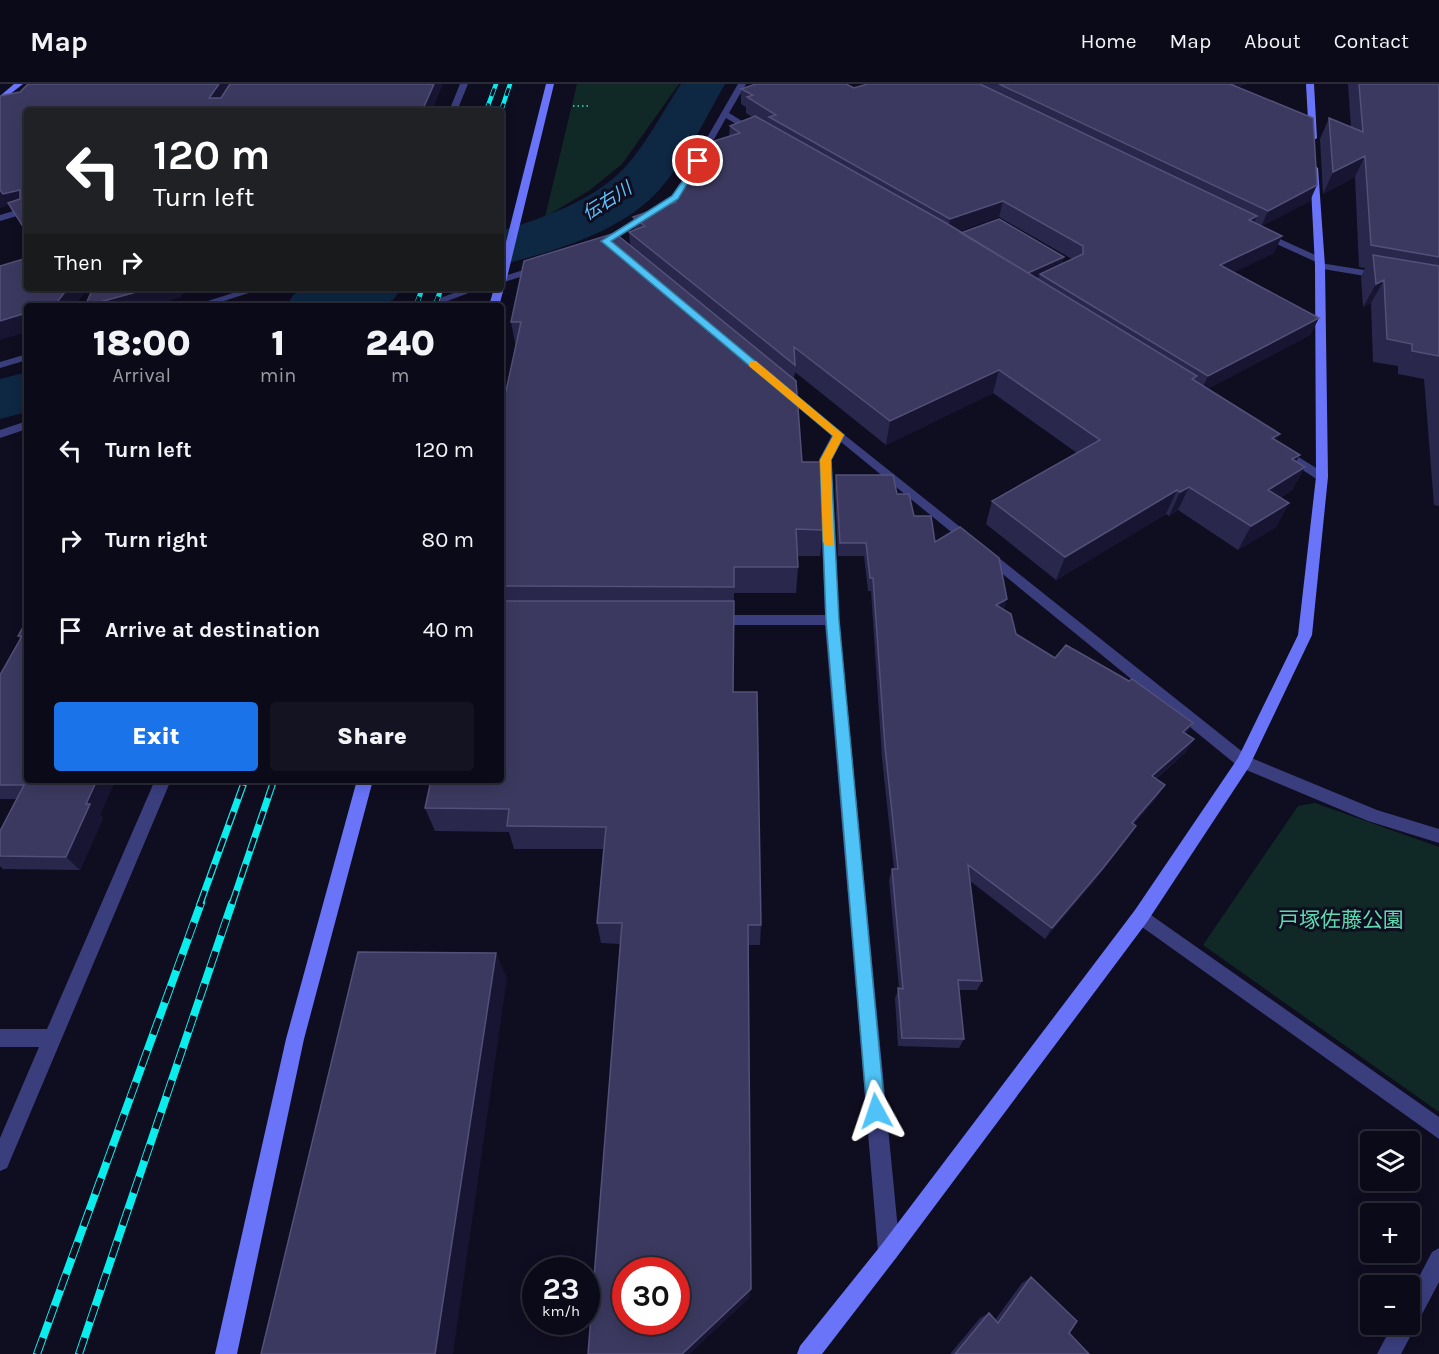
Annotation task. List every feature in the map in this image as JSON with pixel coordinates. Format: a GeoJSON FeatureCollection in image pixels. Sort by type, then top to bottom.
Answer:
{"type":"FeatureCollection","features":[{"type":"Feature","properties":{"kind":"street"},"geometry":{"type":"LineString","coordinates":[[0,100],[20,84]]}},
{"type":"Feature","properties":{"kind":"street"},"geometry":{"type":"LineString","coordinates":[[454,108],[464,84]]}},
{"type":"Feature","properties":{"kind":"street"},"geometry":{"type":"LineString","coordinates":[[504,268],[550,84]]}},
{"type":"Feature","properties":{"kind":"street"},"geometry":{"type":"LineString","coordinates":[[692,170],[742,84]]}},
{"type":"Feature","properties":{"kind":"street"},"geometry":{"type":"LineString","coordinates":[[808,1354],[889,1251],[1141,916],[1244,762],[1305,635],[1322,477],[1320,263],[1307,120],[1310,84]]}},
{"type":"Feature","properties":{"kind":"street"},"geometry":{"type":"LineString","coordinates":[[725,114],[765,138]]}},
{"type":"Feature","properties":{"kind":"street"},"geometry":{"type":"LineString","coordinates":[[590,250],[609,245],[675,198],[687,179]]}},
{"type":"Feature","properties":{"kind":"street"},"geometry":{"type":"LineString","coordinates":[[0,218],[24,211]]}},
{"type":"Feature","properties":{"kind":"street"},"geometry":{"type":"LineString","coordinates":[[1248,228],[1320,263],[1396,278]]}},
{"type":"Feature","properties":{"kind":"street"},"geometry":{"type":"LineString","coordinates":[[504,279],[552,264]]}},
{"type":"Feature","properties":{"kind":"street"},"geometry":{"type":"LineString","coordinates":[[201,302],[247,291]]}},
{"type":"Feature","properties":{"kind":"street"},"geometry":{"type":"LineString","coordinates":[[433,303],[468,291]]}},
{"type":"Feature","properties":{"kind":"street"},"geometry":{"type":"LineString","coordinates":[[0,365],[24,358]]}},
{"type":"Feature","properties":{"kind":"street"},"geometry":{"type":"LineString","coordinates":[[776,383],[1244,762],[1374,816],[1439,836]]}},
{"type":"Feature","properties":{"kind":"street"},"geometry":{"type":"LineString","coordinates":[[0,434],[24,426]]}},
{"type":"Feature","properties":{"kind":"street"},"geometry":{"type":"LineString","coordinates":[[838,435],[825,460],[832,620],[889,1251]]}},
{"type":"Feature","properties":{"kind":"street"},"geometry":{"type":"LineString","coordinates":[[1272,445],[1322,477]]}},
{"type":"Feature","properties":{"kind":"street"},"geometry":{"type":"LineString","coordinates":[[702,620],[832,620]]}},
{"type":"Feature","properties":{"kind":"street"},"geometry":{"type":"LineString","coordinates":[[0,1161],[162,783]]}},
{"type":"Feature","properties":{"kind":"street"},"geometry":{"type":"LineString","coordinates":[[225,1354],[294,1039],[364,783]]}},
{"type":"Feature","properties":{"kind":"street"},"geometry":{"type":"LineString","coordinates":[[1141,916],[1439,1129]]}},
{"type":"Feature","properties":{"kind":"street"},"geometry":{"type":"LineString","coordinates":[[0,1038],[54,1038]]}},
{"type":"Feature","properties":{"kind":"street"},"geometry":{"type":"LineString","coordinates":[[1420,1297],[1439,1259]]}},
{"type":"Feature","properties":{"kind":"street"},"geometry":{"type":"LineString","coordinates":[[1388,1354],[1399,1335]]}},
{"type":"Feature","properties":{"kind":"green space"},"geometry":{"type":"Polygon","coordinates":[[[577,84],[679,84],[622,164],[590,190],[545,217],[577,84]]]}},
{"type":"Feature","properties":{"kind":"green space","name":"戸塚佐藤公園"},"geometry":{"type":"Polygon","coordinates":[[[1315,803],[1439,847],[1439,1112],[1203,945],[1298,806],[1315,803]]]}},
{"type":"Feature","properties":{"kind":"building"},"geometry":{"type":"Polygon","coordinates":[[[28,84],[219,84],[209,98],[221,98],[230,84],[434,84],[423,108],[24,108],[24,228],[8,203],[20,199],[20,190],[3,194],[0,190],[0,96],[20,92],[28,84]]]}},
{"type":"Feature","properties":{"kind":"building"},"geometry":{"type":"Polygon","coordinates":[[[756,84],[846,84],[854,88],[867,84],[980,84],[1257,216],[1249,220],[1282,236],[1220,265],[1319,318],[1208,376],[1040,274],[1083,254],[1083,246],[1003,201],[950,219],[769,117],[776,115],[747,97],[753,95],[741,89],[756,84]]]}},
{"type":"Feature","properties":{"kind":"building"},"geometry":{"type":"Polygon","coordinates":[[[999,84],[1230,84],[1313,118],[1317,185],[1268,211],[999,84]]]}},
{"type":"Feature","properties":{"kind":"building"},"geometry":{"type":"Polygon","coordinates":[[[1359,84],[1439,84],[1439,257],[1371,245],[1365,156],[1333,172],[1329,118],[1363,132],[1359,84]]]}},
{"type":"Feature","properties":{"kind":"building"},"geometry":{"type":"Polygon","coordinates":[[[755,116],[946,223],[1197,376],[1192,379],[1280,434],[1272,438],[1300,455],[1292,459],[1305,467],[1268,490],[1289,503],[1251,526],[1189,487],[1180,492],[1177,490],[1065,557],[992,501],[1100,440],[999,370],[890,421],[794,347],[795,365],[629,232],[645,226],[633,217],[676,202],[671,199],[708,143],[740,133],[730,126],[755,116]]]}},
{"type":"Feature","properties":{"kind":"building"},"geometry":{"type":"Polygon","coordinates":[[[999,219],[1064,257],[1028,273],[961,233],[999,219]]]}},
{"type":"Feature","properties":{"kind":"building"},"geometry":{"type":"Polygon","coordinates":[[[615,233],[796,381],[802,462],[821,462],[823,530],[796,529],[798,567],[734,567],[734,587],[504,586],[504,400],[521,322],[511,322],[524,261],[615,233]]]}},
{"type":"Feature","properties":{"kind":"building"},"geometry":{"type":"Polygon","coordinates":[[[1373,255],[1439,266],[1439,356],[1412,351],[1412,344],[1387,339],[1384,280],[1376,284],[1373,255]]]}},
{"type":"Feature","properties":{"kind":"building"},"geometry":{"type":"Polygon","coordinates":[[[24,259],[24,291],[66,291],[56,303],[24,303],[24,314],[0,321],[0,266],[24,259]]]}},
{"type":"Feature","properties":{"kind":"building"},"geometry":{"type":"Polygon","coordinates":[[[92,291],[140,291],[96,303],[86,303],[92,291]]]}},
{"type":"Feature","properties":{"kind":"building"},"geometry":{"type":"Polygon","coordinates":[[[836,475],[893,475],[897,494],[909,494],[914,516],[931,516],[935,542],[960,527],[999,558],[1007,599],[996,605],[1011,614],[1016,634],[1055,658],[1066,645],[1129,681],[1132,679],[1193,723],[1183,732],[1194,739],[1152,776],[1165,785],[1132,823],[1136,826],[1103,868],[1052,928],[968,865],[982,981],[958,980],[964,1039],[902,1038],[898,988],[903,989],[892,869],[898,869],[885,747],[873,578],[870,578],[866,543],[840,543],[836,475]]]}},
{"type":"Feature","properties":{"kind":"building"},"geometry":{"type":"Polygon","coordinates":[[[504,601],[734,601],[733,692],[757,692],[761,925],[748,925],[751,1289],[682,1354],[588,1354],[589,1335],[600,1335],[600,1257],[596,1257],[622,923],[597,923],[606,827],[507,826],[509,809],[425,808],[430,783],[504,783],[504,601]]]}},
{"type":"Feature","properties":{"kind":"building"},"geometry":{"type":"Polygon","coordinates":[[[24,625],[24,783],[96,783],[86,804],[90,804],[66,857],[0,856],[0,831],[24,785],[0,785],[0,675],[22,636],[18,636],[24,625]]]}},
{"type":"Feature","properties":{"kind":"building"},"geometry":{"type":"Polygon","coordinates":[[[358,952],[496,953],[435,1354],[261,1354],[358,952]]]}},
{"type":"Feature","properties":{"kind":"building"},"geometry":{"type":"Polygon","coordinates":[[[1031,1277],[1077,1321],[1069,1333],[1089,1354],[955,1354],[989,1313],[998,1323],[1031,1277]]]}},
{"type":"Feature","properties":{"kind":"waterway","name":"伝右川"},"geometry":{"type":"LineString","coordinates":[[504,247],[589,216],[634,187],[662,152],[703,84]]}},
{"type":"Feature","properties":{"kind":"waterway","name":"伝右川"},"geometry":{"type":"LineString","coordinates":[[325,303],[363,291]]}},
{"type":"Feature","properties":{"kind":"waterway","name":"伝右川"},"geometry":{"type":"LineString","coordinates":[[0,399],[24,392]]}},
{"type":"Feature","properties":{"kind":"railway"},"geometry":{"type":"LineString","coordinates":[[487,108],[496,84]]}},
{"type":"Feature","properties":{"kind":"railway"},"geometry":{"type":"LineString","coordinates":[[502,108],[510,84]]}},
{"type":"Feature","properties":{"kind":"railway"},"geometry":{"type":"LineString","coordinates":[[417,303],[421,291]]}},
{"type":"Feature","properties":{"kind":"railway"},"geometry":{"type":"LineString","coordinates":[[436,303],[440,291]]}},
{"type":"Feature","properties":{"kind":"railway"},"geometry":{"type":"LineString","coordinates":[[200,904],[244,783]]}},
{"type":"Feature","properties":{"kind":"railway"},"geometry":{"type":"LineString","coordinates":[[232,904],[273,783]]}},
{"type":"Feature","properties":{"kind":"railway"},"geometry":{"type":"LineString","coordinates":[[37,1354],[201,903]]}},
{"type":"Feature","properties":{"kind":"railway"},"geometry":{"type":"LineString","coordinates":[[79,1354],[232,903]]}},
{"type":"Feature","properties":{"kind":"slow traffic"},"geometry":{"type":"LineString","coordinates":[[752,363],[838,435],[825,460],[829,542]]}},
{"type":"Feature","properties":{"kind":"route"},"geometry":{"type":"LineString","coordinates":[[698,161],[675,198],[605,241],[838,435],[825,460],[832,620],[876,1111]]}}]}
